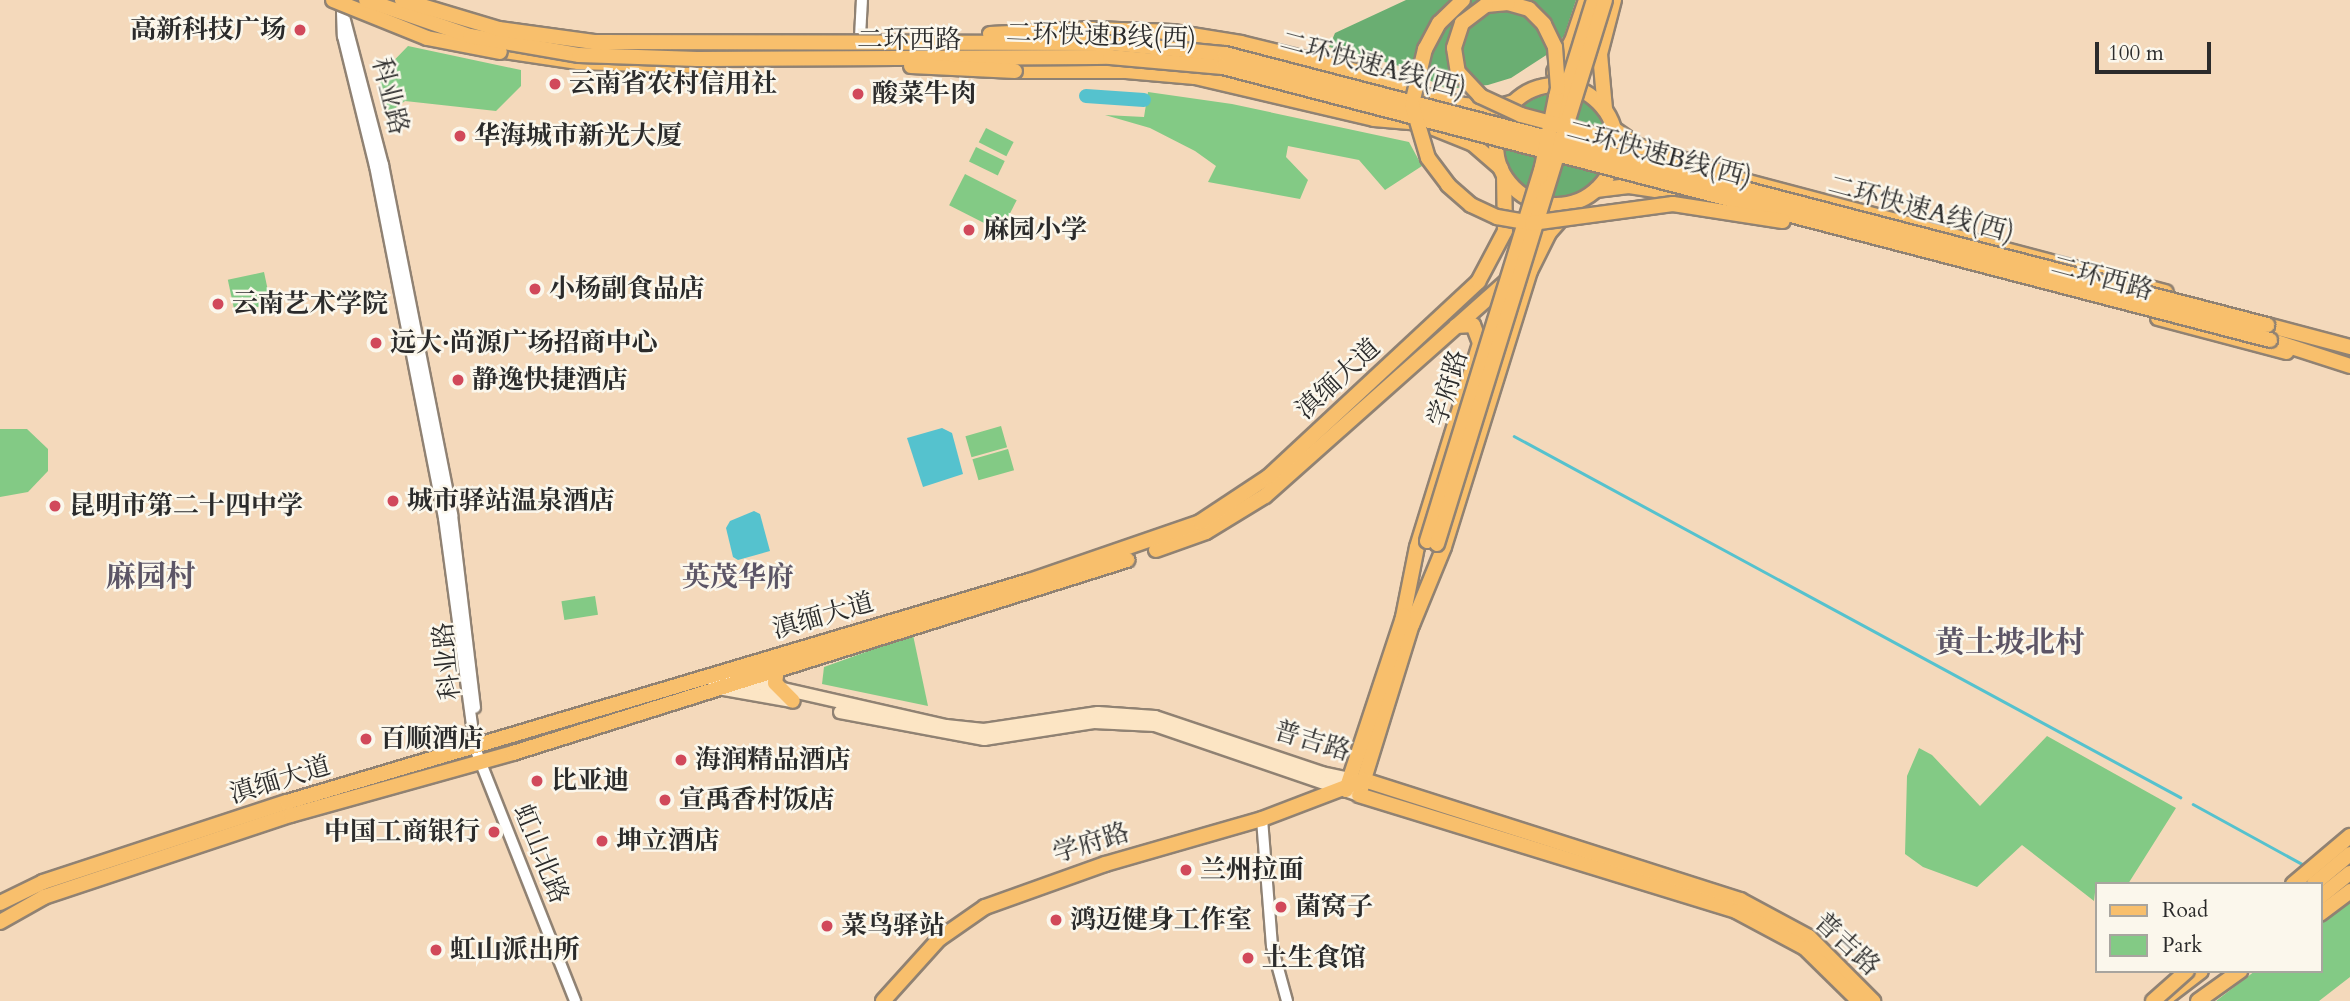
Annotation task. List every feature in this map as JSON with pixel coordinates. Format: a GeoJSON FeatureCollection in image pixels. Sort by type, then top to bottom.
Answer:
{"type":"FeatureCollection","features":[{"type":"Feature","properties":{"kind":"main road"},"geometry":{"type":"LineString","coordinates":[[332,0],[443,42],[504,53],[579,55]]}},
{"type":"Feature","properties":{"kind":"main road","name":"二环快速B线(西)"},"geometry":{"type":"LineString","coordinates":[[366,0],[470,36],[579,55],[1118,57],[1223,67],[2270,340],[2350,365]]}},
{"type":"Feature","properties":{"kind":"main road","name":"二环快速A线(西)"},"geometry":{"type":"LineString","coordinates":[[402,0],[486,26],[580,41],[1127,43],[1212,51],[1803,203],[2350,348]]}},
{"type":"Feature","properties":{"kind":"main road","name":"二环西路"},"geometry":{"type":"LineString","coordinates":[[422,0],[500,22],[580,34],[867,41],[1172,39],[1252,52],[1418,95],[1484,107],[1515,102]]}},
{"type":"Feature","properties":{"kind":"main road"},"geometry":{"type":"LineString","coordinates":[[1463,0],[1439,23],[1424,49],[1413,86],[1413,113],[1420,140],[1434,167],[1455,193],[1480,210],[1514,222],[1540,223],[1633,207],[1683,204],[1894,242]]}},
{"type":"Feature","properties":{"kind":"main road"},"geometry":{"type":"LineString","coordinates":[[1586,0],[1574,35],[1558,66],[1537,88],[1515,102],[1497,133],[1502,172],[1516,190],[1537,202],[1576,202],[1596,190],[1614,162],[1614,129],[1607,113],[1599,79],[1601,42],[1614,0]]}},
{"type":"Feature","properties":{"kind":"main road","name":"学府路"},"geometry":{"type":"LineString","coordinates":[[1432,543],[1594,0]]}},
{"type":"Feature","properties":{"kind":"main road","name":"学府路"},"geometry":{"type":"LineString","coordinates":[[883,1001],[931,946],[985,907],[1105,864],[1263,823],[1355,786],[1605,0]]}},
{"type":"Feature","properties":{"kind":"main road"},"geometry":{"type":"LineString","coordinates":[[1540,177],[1548,137],[1551,124],[1554,111],[1559,82],[1555,47],[1544,24],[1529,9],[1508,3],[1486,5],[1462,23],[1454,48],[1460,76],[1485,100],[1521,115],[1548,122],[1561,125],[1615,139],[1656,150],[1700,164],[1803,203]]}},
{"type":"Feature","properties":{"kind":"main road","name":"二环西路"},"geometry":{"type":"LineString","coordinates":[[346,6],[455,40],[564,61],[682,66],[1156,65],[1234,76],[1412,122],[1468,141],[1502,172]]}},
{"type":"Feature","properties":{"kind":"main road"},"geometry":{"type":"LineString","coordinates":[[833,58],[966,69],[1141,71],[1239,85],[1374,119],[1412,122],[1425,110],[1418,95],[1383,79],[1214,38],[1127,29],[867,41]]}},
{"type":"Feature","properties":{"kind":"main road"},"geometry":{"type":"LineString","coordinates":[[1574,35],[1576,46],[1585,52],[1596,50],[1601,42]]}},
{"type":"Feature","properties":{"kind":"main road"},"geometry":{"type":"LineString","coordinates":[[1537,88],[1555,85],[1581,90],[1607,113]]}},
{"type":"Feature","properties":{"kind":"main road","name":"二环西路"},"geometry":{"type":"LineString","coordinates":[[1614,129],[1646,149],[1706,171],[2350,340]]}},
{"type":"Feature","properties":{"kind":"main road"},"geometry":{"type":"LineString","coordinates":[[1699,197],[1693,192],[1692,182],[1706,171]]}},
{"type":"Feature","properties":{"kind":"main road","name":"滇缅大道"},"geometry":{"type":"LineString","coordinates":[[0,922],[44,897],[291,815],[480,763],[701,694],[775,668],[792,657],[1166,537],[1233,502],[1268,477],[1478,282],[1505,231],[1502,172]]}},
{"type":"Feature","properties":{"kind":"main road","name":"二环西路"},"geometry":{"type":"LineString","coordinates":[[1596,190],[1636,186],[1699,197],[2350,365]]}},
{"type":"Feature","properties":{"kind":"main road","name":"学府路"},"geometry":{"type":"LineString","coordinates":[[1407,624],[1442,554],[1530,271],[1545,239],[1576,202]]}},
{"type":"Feature","properties":{"kind":"main road","name":"滇缅大道"},"geometry":{"type":"LineString","coordinates":[[0,903],[43,882],[274,807],[696,679],[792,657],[1043,587],[1206,532],[1265,496],[1455,327],[1545,239]]}},
{"type":"Feature","properties":{"kind":"main road"},"geometry":{"type":"LineString","coordinates":[[1407,624],[1417,547],[1475,360],[1478,330],[1469,323],[1455,327]]}},
{"type":"Feature","properties":{"kind":"main road"},"geometry":{"type":"LineString","coordinates":[[1475,360],[1491,355],[1500,367]]}},
{"type":"Feature","properties":{"kind":"main road"},"geometry":{"type":"LineString","coordinates":[[792,657],[785,680],[793,698]]}},
{"type":"Feature","properties":{"kind":"main road"},"geometry":{"type":"LineString","coordinates":[[775,668],[778,689]]}},
{"type":"Feature","properties":{"kind":"main road"},"geometry":{"type":"LineString","coordinates":[[696,679],[735,680],[778,689],[793,698]]}},
{"type":"Feature","properties":{"kind":"main road","name":"普吉路"},"geometry":{"type":"LineString","coordinates":[[701,694],[736,689],[984,730],[1025,727],[1098,713],[1155,717],[1355,786],[1736,911],[1805,948],[1859,1001]]}},
{"type":"Feature","properties":{"kind":"main road","name":"普吉路"},"geometry":{"type":"LineString","coordinates":[[1355,786],[1740,900],[1809,937],[1872,1001]]}},
{"type":"Feature","properties":{"kind":"main road"},"geometry":{"type":"LineString","coordinates":[[2295,882],[2350,836]]}},
{"type":"Feature","properties":{"kind":"main road"},"geometry":{"type":"LineString","coordinates":[[2305,882],[2350,845]]}},
{"type":"Feature","properties":{"kind":"main road"},"geometry":{"type":"LineString","coordinates":[[2317,882],[2350,855]]}},
{"type":"Feature","properties":{"kind":"main road"},"geometry":{"type":"LineString","coordinates":[[2322,895],[2350,873]]}},
{"type":"Feature","properties":{"kind":"main road"},"geometry":{"type":"LineString","coordinates":[[2322,903],[2350,882]]}},
{"type":"Feature","properties":{"kind":"main road"},"geometry":{"type":"LineString","coordinates":[[2322,912],[2350,891]]}},
{"type":"Feature","properties":{"kind":"main road"},"geometry":{"type":"LineString","coordinates":[[2152,1001],[2187,973]]}},
{"type":"Feature","properties":{"kind":"main road"},"geometry":{"type":"LineString","coordinates":[[2162,1001],[2198,973]]}},
{"type":"Feature","properties":{"kind":"main road"},"geometry":{"type":"LineString","coordinates":[[2185,1001],[2221,973]]}},
{"type":"Feature","properties":{"kind":"main road"},"geometry":{"type":"LineString","coordinates":[[2197,1001],[2232,973]]}},
{"type":"Feature","properties":{"kind":"main road"},"geometry":{"type":"LineString","coordinates":[[2197,1001],[2237,973]]}},
{"type":"Feature","properties":{"kind":"street","name":"科业路"},"geometry":{"type":"LineString","coordinates":[[339,0],[346,6],[383,164],[452,515],[480,763]]}},
{"type":"Feature","properties":{"kind":"street"},"geometry":{"type":"LineString","coordinates":[[862,0],[867,41]]}},
{"type":"Feature","properties":{"kind":"street","name":"虹山北路"},"geometry":{"type":"LineString","coordinates":[[480,763],[575,1001]]}},
{"type":"Feature","properties":{"kind":"street"},"geometry":{"type":"LineString","coordinates":[[1263,823],[1272,946],[1287,1001]]}},
{"type":"Feature","properties":{"kind":"green space"},"geometry":{"type":"Polygon","coordinates":[[[1406,0],[1576,0],[1564,36],[1551,52],[1511,78],[1488,85],[1447,89],[1403,67],[1329,47],[1335,33],[1406,0]]]}},
{"type":"Feature","properties":{"kind":"green space"},"geometry":{"type":"Polygon","coordinates":[[[408,46],[521,70],[521,86],[496,111],[405,101],[385,116],[379,76],[408,46]]]}},
{"type":"Feature","properties":{"kind":"green space"},"geometry":{"type":"Polygon","coordinates":[[[1148,92],[1232,104],[1409,142],[1422,166],[1385,190],[1359,160],[1288,146],[1286,157],[1308,180],[1300,199],[1208,182],[1216,166],[1195,151],[1150,128],[1105,115],[1144,117],[1148,92]]]}},
{"type":"Feature","properties":{"kind":"green space"},"geometry":{"type":"Polygon","coordinates":[[[1556,94],[1576,98],[1593,109],[1604,126],[1608,146],[1604,166],[1593,183],[1576,194],[1556,198],[1536,194],[1519,183],[1508,166],[1504,146],[1508,126],[1519,109],[1536,98],[1556,94]]]}},
{"type":"Feature","properties":{"kind":"green space"},"geometry":{"type":"Polygon","coordinates":[[[986,128],[1014,142],[1006,156],[979,142],[986,128]]]}},
{"type":"Feature","properties":{"kind":"green space"},"geometry":{"type":"Polygon","coordinates":[[[976,147],[1005,161],[998,175],[969,161],[976,147]]]}},
{"type":"Feature","properties":{"kind":"green space"},"geometry":{"type":"Polygon","coordinates":[[[965,174],[1017,200],[1001,232],[949,205],[965,174]]]}},
{"type":"Feature","properties":{"kind":"green space"},"geometry":{"type":"Polygon","coordinates":[[[264,272],[271,304],[235,312],[228,280],[264,272]]]}},
{"type":"Feature","properties":{"kind":"green space"},"geometry":{"type":"Polygon","coordinates":[[[1001,426],[1007,447],[971,457],[965,436],[1001,426]]]}},
{"type":"Feature","properties":{"kind":"green space"},"geometry":{"type":"Polygon","coordinates":[[[0,429],[27,429],[48,449],[48,471],[28,492],[0,497],[0,429]]]}},
{"type":"Feature","properties":{"kind":"green space"},"geometry":{"type":"Polygon","coordinates":[[[1008,449],[1014,470],[978,480],[972,459],[1008,449]]]}},
{"type":"Feature","properties":{"kind":"green space"},"geometry":{"type":"Polygon","coordinates":[[[595,596],[598,615],[564,620],[561,601],[595,596]]]}},
{"type":"Feature","properties":{"kind":"green space"},"geometry":{"type":"Polygon","coordinates":[[[913,635],[928,706],[822,684],[824,667],[913,635]]]}},
{"type":"Feature","properties":{"kind":"green space"},"geometry":{"type":"Polygon","coordinates":[[[2047,736],[2176,808],[2129,882],[2094,882],[2094,901],[2022,845],[1977,887],[1923,867],[1905,854],[1907,776],[1919,748],[1932,755],[1980,806],[2047,736]]]}},
{"type":"Feature","properties":{"kind":"green space"},"geometry":{"type":"Polygon","coordinates":[[[2350,898],[2350,977],[2319,1001],[2216,1001],[2252,973],[2322,973],[2322,919],[2350,898]]]}},
{"type":"Feature","properties":{"kind":"water"},"geometry":{"type":"Polygon","coordinates":[[[942,428],[952,433],[963,474],[923,487],[907,438],[942,428]]]}},
{"type":"Feature","properties":{"kind":"water"},"geometry":{"type":"Polygon","coordinates":[[[754,511],[760,514],[770,551],[738,560],[733,557],[726,528],[730,521],[754,511]]]}},
{"type":"Feature","properties":{"kind":"waterway"},"geometry":{"type":"LineString","coordinates":[[1086,96],[1144,100]]}},
{"type":"Feature","properties":{"kind":"waterway"},"geometry":{"type":"LineString","coordinates":[[1514,436],[2180,797]]}},
{"type":"Feature","properties":{"kind":"waterway"},"geometry":{"type":"LineString","coordinates":[[2193,804],[2304,865]]}},
{"type":"Feature","properties":{"kind":"place","name":"高新科技广场"},"geometry":{"type":"Point","coordinates":[300,30]}},
{"type":"Feature","properties":{"kind":"place","name":"云南省农村信用社"},"geometry":{"type":"Point","coordinates":[555,84]}},
{"type":"Feature","properties":{"kind":"place","name":"酸菜牛肉"},"geometry":{"type":"Point","coordinates":[858,94]}},
{"type":"Feature","properties":{"kind":"place","name":"华海城市新光大厦"},"geometry":{"type":"Point","coordinates":[460,136]}},
{"type":"Feature","properties":{"kind":"place","name":"麻园小学"},"geometry":{"type":"Point","coordinates":[969,230]}},
{"type":"Feature","properties":{"kind":"place","name":"小杨副食品店"},"geometry":{"type":"Point","coordinates":[535,289]}},
{"type":"Feature","properties":{"kind":"place","name":"云南艺术学院"},"geometry":{"type":"Point","coordinates":[218,304]}},
{"type":"Feature","properties":{"kind":"place","name":"远大·尚源广场招商中心"},"geometry":{"type":"Point","coordinates":[376,343]}},
{"type":"Feature","properties":{"kind":"place","name":"静逸快捷酒店"},"geometry":{"type":"Point","coordinates":[458,380]}},
{"type":"Feature","properties":{"kind":"place","name":"城市驿站温泉酒店"},"geometry":{"type":"Point","coordinates":[393,501]}},
{"type":"Feature","properties":{"kind":"place","name":"昆明市第二十四中学"},"geometry":{"type":"Point","coordinates":[55,506]}},
{"type":"Feature","properties":{"kind":"place","name":"百顺酒店"},"geometry":{"type":"Point","coordinates":[366,739]}},
{"type":"Feature","properties":{"kind":"place","name":"海润精品酒店"},"geometry":{"type":"Point","coordinates":[681,760]}},
{"type":"Feature","properties":{"kind":"place","name":"比亚迪"},"geometry":{"type":"Point","coordinates":[537,781]}},
{"type":"Feature","properties":{"kind":"place","name":"宣禹香村饭店"},"geometry":{"type":"Point","coordinates":[665,800]}},
{"type":"Feature","properties":{"kind":"place","name":"中国工商银行"},"geometry":{"type":"Point","coordinates":[494,832]}},
{"type":"Feature","properties":{"kind":"place","name":"坤立酒店"},"geometry":{"type":"Point","coordinates":[602,841]}},
{"type":"Feature","properties":{"kind":"place","name":"兰州拉面"},"geometry":{"type":"Point","coordinates":[1186,870]}},
{"type":"Feature","properties":{"kind":"place","name":"菌窝子"},"geometry":{"type":"Point","coordinates":[1281,907]}},
{"type":"Feature","properties":{"kind":"place","name":"鸿迈健身工作室"},"geometry":{"type":"Point","coordinates":[1056,920]}},
{"type":"Feature","properties":{"kind":"place","name":"菜鸟驿站"},"geometry":{"type":"Point","coordinates":[827,926]}},
{"type":"Feature","properties":{"kind":"place","name":"虹山派出所"},"geometry":{"type":"Point","coordinates":[436,950]}},
{"type":"Feature","properties":{"kind":"place","name":"土生食馆"},"geometry":{"type":"Point","coordinates":[1248,958]}},
{"type":"Feature","properties":{"kind":"district","name":"麻园村"},"geometry":{"type":"Point","coordinates":[151,577]}},
{"type":"Feature","properties":{"kind":"district","name":"英茂华府"},"geometry":{"type":"Point","coordinates":[738,577]}},
{"type":"Feature","properties":{"kind":"district","name":"黄土坡北村"},"geometry":{"type":"Point","coordinates":[2010,643]}}]}
